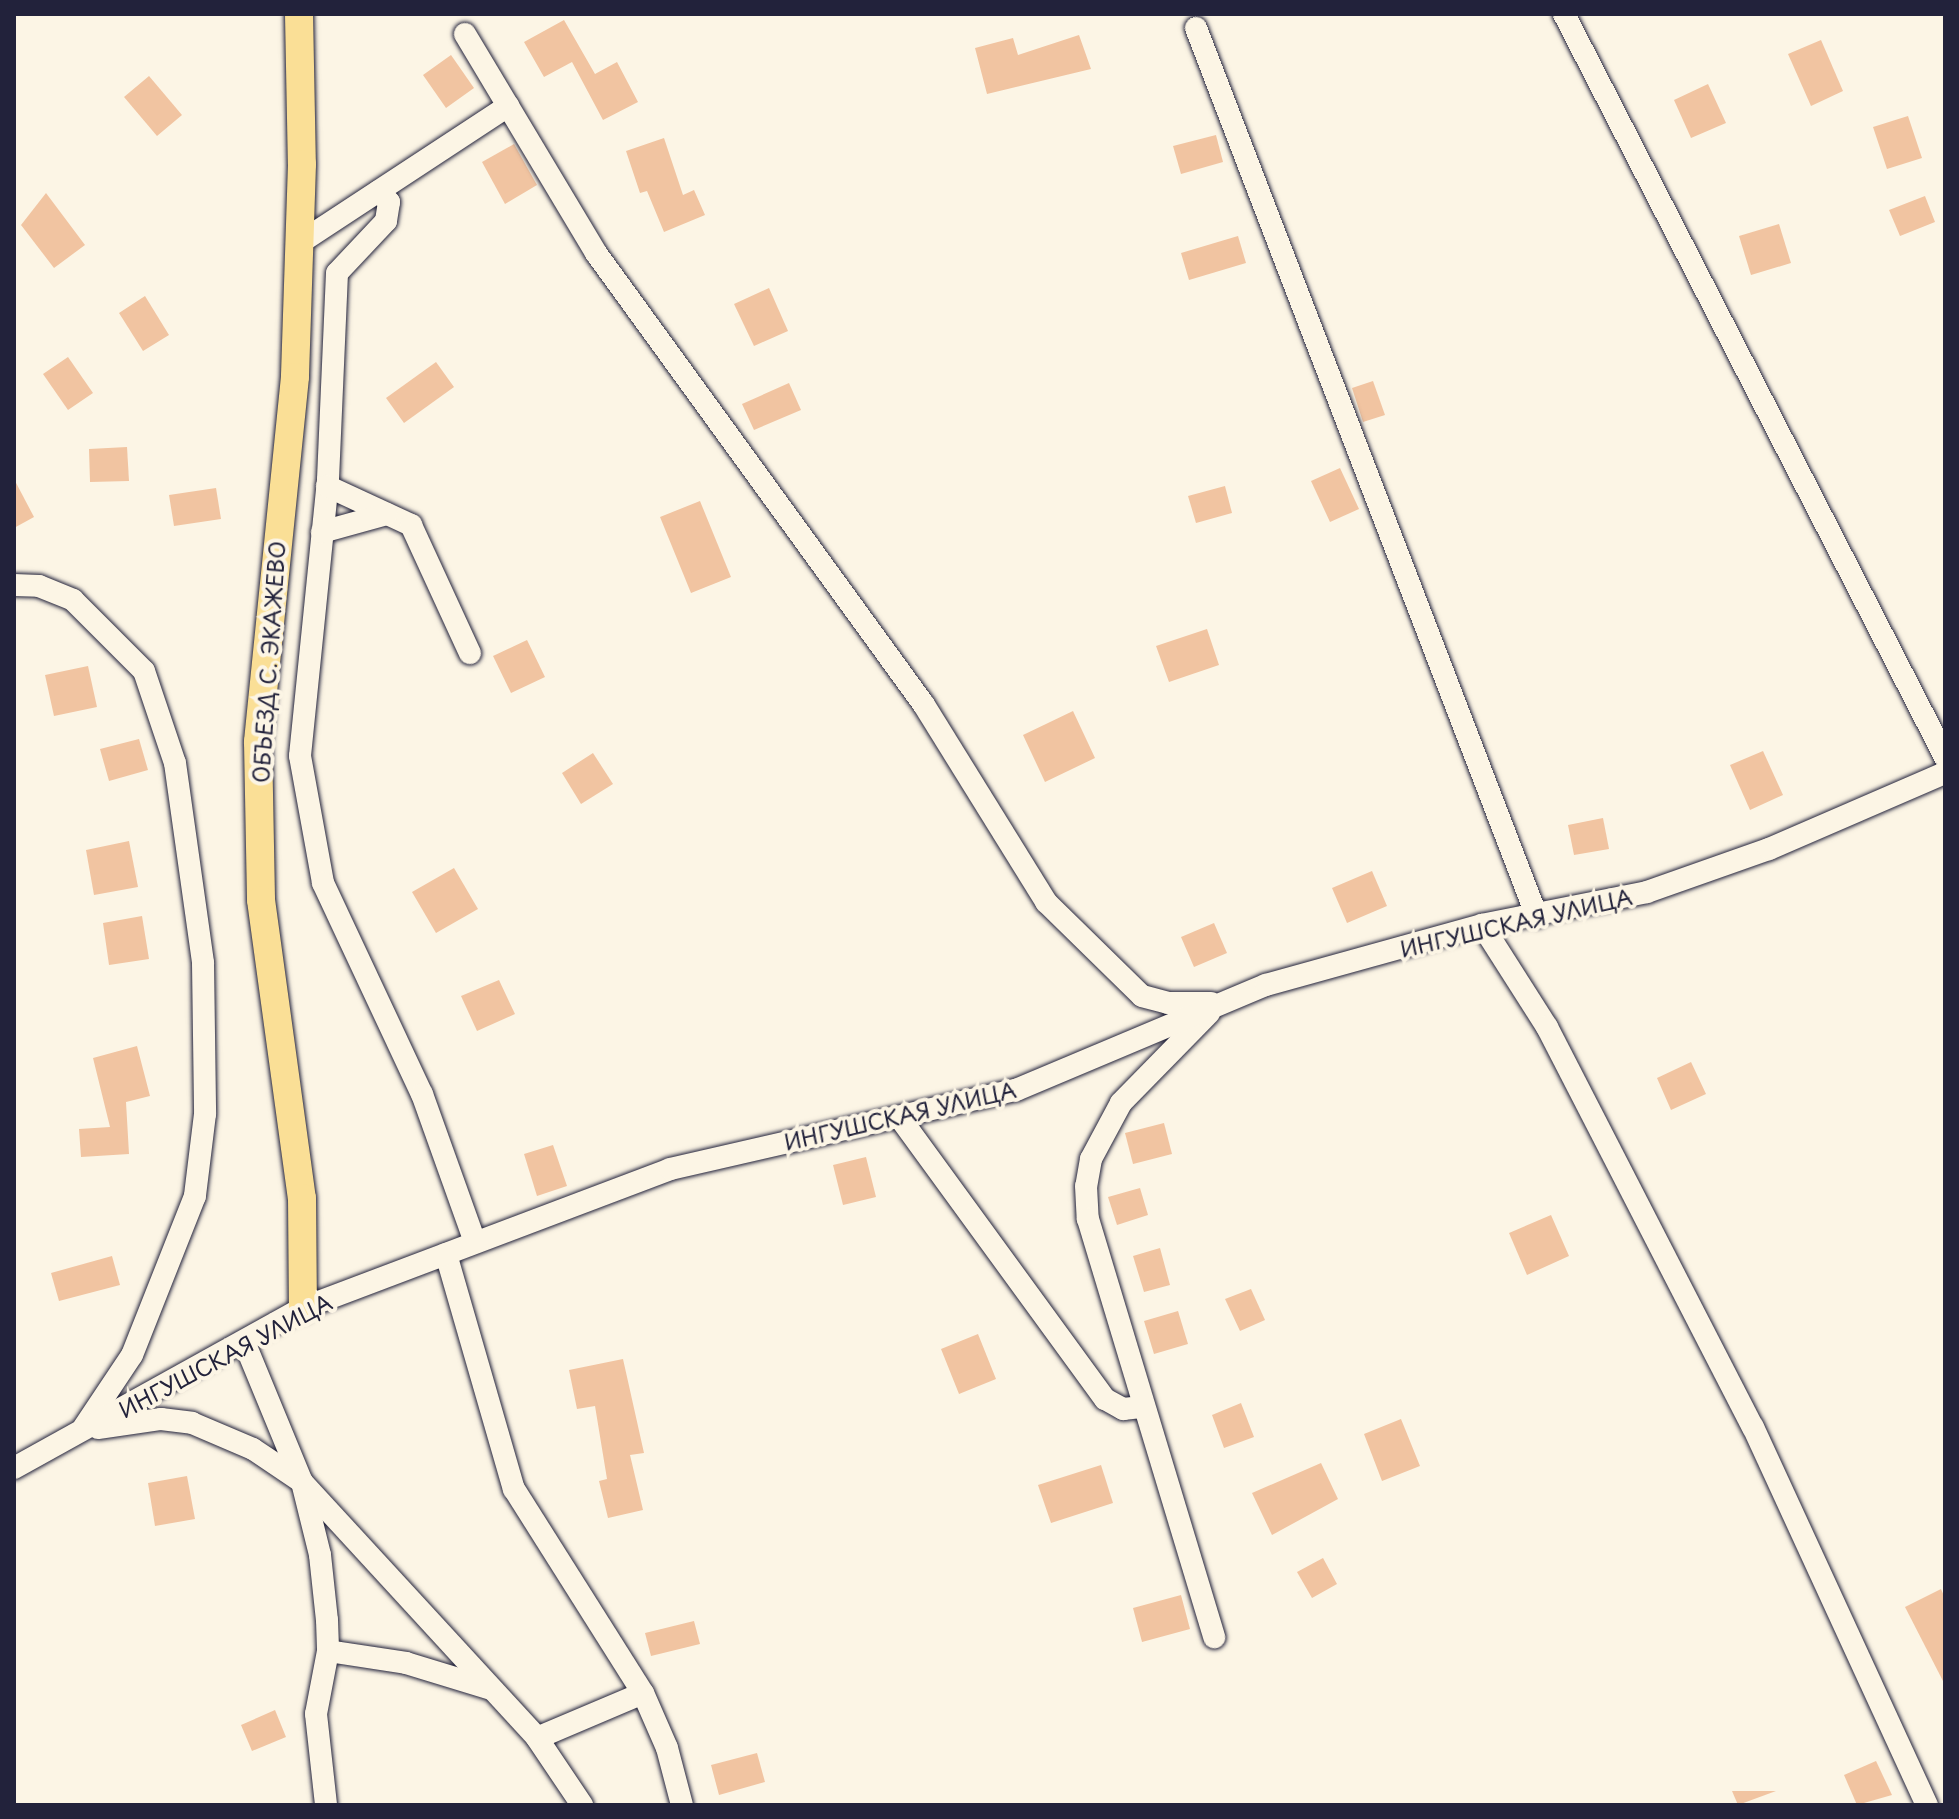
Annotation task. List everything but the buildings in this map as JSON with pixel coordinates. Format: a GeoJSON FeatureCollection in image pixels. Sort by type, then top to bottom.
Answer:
{"type":"FeatureCollection","features":[{"type":"Feature","properties":{"kind":"main road","name":"ОБЪЕЗД С. ЭКАЖЕВО"},"geometry":{"type":"LineString","coordinates":[[299,14],[301,242],[295,377],[258,742],[261,900],[302,1198],[303,1308]]}},
{"type":"Feature","properties":{"kind":"street"},"geometry":{"type":"LineString","coordinates":[[1564,14],[1945,757]]}},
{"type":"Feature","properties":{"kind":"street"},"geometry":{"type":"LineString","coordinates":[[1196,28],[1537,917]]}},
{"type":"Feature","properties":{"kind":"street"},"geometry":{"type":"LineString","coordinates":[[465,34],[596,253],[924,705],[1046,902],[1142,996],[1168,1003],[1220,1003]]}},
{"type":"Feature","properties":{"kind":"street"},"geometry":{"type":"LineString","coordinates":[[301,242],[508,106]]}},
{"type":"Feature","properties":{"kind":"street"},"geometry":{"type":"LineString","coordinates":[[379,191],[389,202],[386,221],[337,273],[327,486],[300,756],[323,883],[422,1094],[475,1242]]}},
{"type":"Feature","properties":{"kind":"street"},"geometry":{"type":"LineString","coordinates":[[327,486],[411,525],[470,653]]}},
{"type":"Feature","properties":{"kind":"street"},"geometry":{"type":"LineString","coordinates":[[322,532],[387,514]]}},
{"type":"Feature","properties":{"kind":"street"},"geometry":{"type":"LineString","coordinates":[[14,585],[39,586],[73,600],[144,671],[175,763],[203,963],[205,1114],[195,1196],[132,1355],[81,1431]]}},
{"type":"Feature","properties":{"kind":"street","name":"ИНГУШСКАЯ УЛИЦА"},"geometry":{"type":"LineString","coordinates":[[14,1468],[245,1344],[303,1308],[670,1169],[1016,1090],[1220,1003],[1482,925],[1537,917],[1661,888],[1769,849],[1945,773]]}},
{"type":"Feature","properties":{"kind":"street"},"geometry":{"type":"LineString","coordinates":[[1482,925],[1547,1027],[1753,1427],[1927,1805]]}},
{"type":"Feature","properties":{"kind":"street"},"geometry":{"type":"LineString","coordinates":[[1214,1637],[1088,1219],[1086,1186],[1091,1159],[1121,1103],[1220,1003]]}},
{"type":"Feature","properties":{"kind":"street"},"geometry":{"type":"LineString","coordinates":[[900,1118],[1105,1399],[1123,1409],[1143,1407]]}},
{"type":"Feature","properties":{"kind":"street"},"geometry":{"type":"LineString","coordinates":[[446,1254],[514,1489],[643,1693],[667,1748],[682,1805]]}},
{"type":"Feature","properties":{"kind":"street"},"geometry":{"type":"LineString","coordinates":[[245,1344],[302,1482],[320,1555],[328,1651],[316,1714],[326,1805]]}},
{"type":"Feature","properties":{"kind":"street"},"geometry":{"type":"LineString","coordinates":[[81,1431],[161,1419],[192,1423],[253,1449],[302,1482],[537,1738],[582,1805]]}},
{"type":"Feature","properties":{"kind":"street"},"geometry":{"type":"LineString","coordinates":[[328,1651],[406,1663],[493,1689]]}},
{"type":"Feature","properties":{"kind":"street"},"geometry":{"type":"LineString","coordinates":[[537,1738],[643,1693]]}}]}
